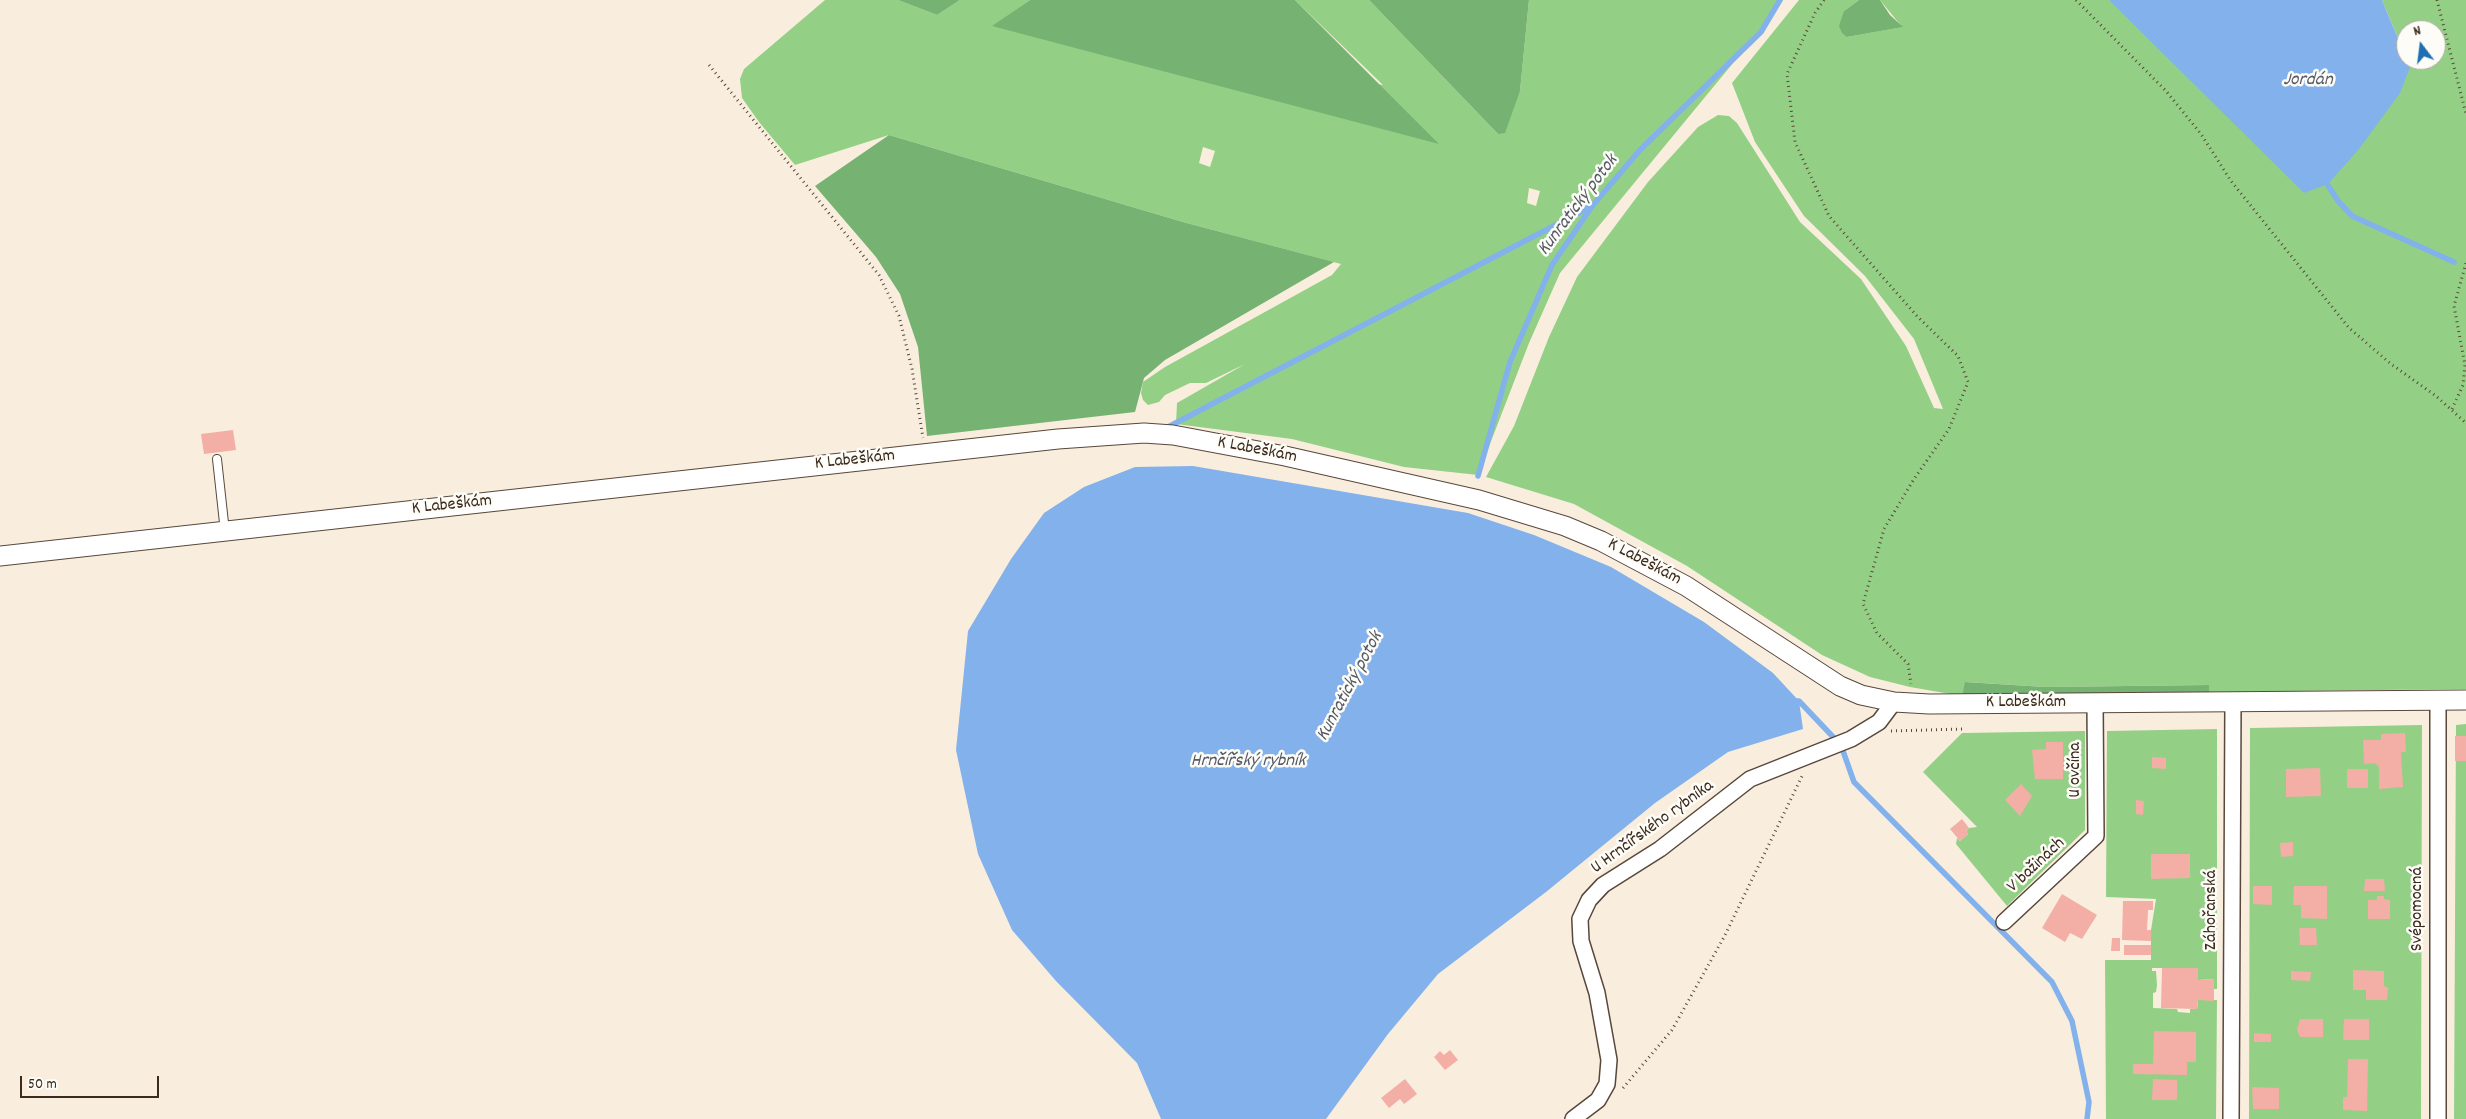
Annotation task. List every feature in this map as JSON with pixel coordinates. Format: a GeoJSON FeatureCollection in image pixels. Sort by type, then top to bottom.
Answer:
{"type":"FeatureCollection","features":[{"type":"Feature","properties":{"kind":"street","name":"K Labeškám"},"geometry":{"type":"LineString","coordinates":[[0,556],[1114,433],[1163,435],[1285,456],[1479,500],[1565,526],[1601,540],[1686,586],[1840,686],[1861,695],[1899,703],[2466,700]]}},
{"type":"Feature","properties":{"kind":"street","name":"Svépomocná"},"geometry":{"type":"LineString","coordinates":[[2438,700],[2438,1119]]}},
{"type":"Feature","properties":{"kind":"street","name":"Záhořanská"},"geometry":{"type":"LineString","coordinates":[[2231,1119],[2233,702]]}},
{"type":"Feature","properties":{"kind":"street","name":"U Hrnčířského rybníka"},"geometry":{"type":"LineString","coordinates":[[1573,1119],[1598,1100],[1607,1084],[1609,1060],[1598,1003],[1581,941],[1580,919],[1590,900],[1603,885],[1660,849],[1750,779],[1851,739],[1879,722],[1899,703]]}},
{"type":"Feature","properties":{"kind":"street","name":"U ovčína"},"geometry":{"type":"LineString","coordinates":[[2095,703],[2096,836]]}},
{"type":"Feature","properties":{"kind":"street","name":"V bažinách"},"geometry":{"type":"LineString","coordinates":[[2004,922],[2096,836]]}},
{"type":"Feature","properties":{"kind":"lane"},"geometry":{"type":"LineString","coordinates":[[217,459],[225,532]]}},
{"type":"Feature","properties":{"kind":"path"},"geometry":{"type":"LineString","coordinates":[[1824,0],[1815,13],[1787,74],[1794,142],[1829,216],[1917,316],[1958,356],[1968,382],[1949,428],[1884,529],[1863,604],[1877,632],[1908,664],[1912,680],[1899,703]]}},
{"type":"Feature","properties":{"kind":"path"},"geometry":{"type":"LineString","coordinates":[[2076,0],[2166,91],[2201,134],[2232,181],[2349,328],[2391,364],[2452,409],[2466,423]]}},
{"type":"Feature","properties":{"kind":"path"},"geometry":{"type":"LineString","coordinates":[[2438,0],[2466,114]]}},
{"type":"Feature","properties":{"kind":"path"},"geometry":{"type":"LineString","coordinates":[[709,64],[879,275],[899,316],[912,369],[926,453]]}},
{"type":"Feature","properties":{"kind":"path"},"geometry":{"type":"LineString","coordinates":[[2452,409],[2463,385],[2465,365],[2454,306],[2466,263]]}},
{"type":"Feature","properties":{"kind":"path"},"geometry":{"type":"LineString","coordinates":[[1879,722],[1890,731],[1963,729]]}},
{"type":"Feature","properties":{"kind":"path"},"geometry":{"type":"LineString","coordinates":[[1622,1089],[1672,1030],[1724,937],[1812,755]]}},
{"type":"Feature","properties":{"kind":"green space"},"geometry":{"type":"Polygon","coordinates":[[[825,0],[898,0],[937,15],[960,0],[1030,0],[993,26],[1383,85],[1295,0],[1369,0],[1498,134],[1520,91],[1529,0],[1783,0],[1560,273],[1529,343],[1478,475],[1404,467],[1292,439],[1176,424],[1177,403],[1245,364],[1206,383],[1190,383],[1165,395],[1159,402],[1148,405],[1143,400],[1141,393],[1143,382],[1165,367],[1332,275],[1341,264],[1183,222],[889,135],[795,165],[759,122],[742,98],[740,79],[744,69],[825,0]],[[1203,147],[1199,163],[1210,167],[1215,151],[1203,147]],[[1529,188],[1527,203],[1536,206],[1540,191],[1529,188]]]}},
{"type":"Feature","properties":{"kind":"green space"},"geometry":{"type":"Polygon","coordinates":[[[898,0],[960,0],[937,15],[898,0]]]}},
{"type":"Feature","properties":{"kind":"green space"},"geometry":{"type":"Polygon","coordinates":[[[1030,0],[1295,0],[1439,144],[992,26],[1030,0]]]}},
{"type":"Feature","properties":{"kind":"green space"},"geometry":{"type":"Polygon","coordinates":[[[1369,0],[1529,0],[1520,91],[1505,133],[1498,134],[1369,0]]]}},
{"type":"Feature","properties":{"kind":"green space"},"geometry":{"type":"Polygon","coordinates":[[[1799,0],[1859,0],[1844,11],[1847,37],[1902,27],[1880,0],[2109,0],[2396,64],[2396,70],[2446,70],[2446,20],[2396,20],[2396,33],[2382,0],[2466,0],[2466,689],[2209,692],[2209,685],[2045,687],[1966,682],[1962,696],[1910,687],[1870,677],[1822,655],[1687,566],[1574,504],[1486,477],[1514,426],[1549,337],[1577,277],[1648,182],[1698,127],[1718,115],[1729,116],[1737,123],[1800,222],[1861,279],[1906,346],[1934,408],[1943,409],[1914,339],[1865,276],[1804,216],[1755,142],[1732,83],[1799,0]]]}},
{"type":"Feature","properties":{"kind":"green space"},"geometry":{"type":"Polygon","coordinates":[[[1859,0],[1880,0],[1890,15],[1903,27],[1847,37],[1842,33],[1839,26],[1844,11],[1859,0]]]}},
{"type":"Feature","properties":{"kind":"green space"},"geometry":{"type":"Polygon","coordinates":[[[889,135],[1183,222],[1334,262],[1165,360],[1144,378],[1135,412],[927,436],[918,347],[900,294],[876,257],[815,186],[889,135]]]}},
{"type":"Feature","properties":{"kind":"green space"},"geometry":{"type":"Polygon","coordinates":[[[1965,682],[2045,687],[2209,685],[2209,692],[1962,696],[1965,682]]]}},
{"type":"Feature","properties":{"kind":"green space"},"geometry":{"type":"Polygon","coordinates":[[[2466,724],[2466,1119],[2454,1119],[2456,725],[2466,724]]]}},
{"type":"Feature","properties":{"kind":"green space"},"geometry":{"type":"Polygon","coordinates":[[[2422,725],[2421,1119],[2249,1119],[2250,728],[2422,725]]]}},
{"type":"Feature","properties":{"kind":"green space"},"geometry":{"type":"Polygon","coordinates":[[[2217,729],[2217,989],[2214,989],[2214,979],[2198,980],[2197,968],[2152,968],[2152,971],[2156,971],[2157,985],[2156,992],[2153,993],[2153,1008],[2177,1009],[2178,1012],[2190,1013],[2190,1009],[2197,1009],[2198,1000],[2217,1000],[2216,1119],[2106,1119],[2105,960],[2151,960],[2151,930],[2156,899],[2106,897],[2107,731],[2217,729]]]}},
{"type":"Feature","properties":{"kind":"green space"},"geometry":{"type":"Polygon","coordinates":[[[2085,731],[2085,830],[2007,906],[1956,844],[1957,838],[1960,841],[1968,834],[1966,831],[1969,828],[1977,827],[1923,772],[1962,733],[2085,731]]]}},
{"type":"Feature","properties":{"kind":"water","name":"Jordán"},"geometry":{"type":"Polygon","coordinates":[[[2109,0],[2382,0],[2396,34],[2396,70],[2409,70],[2400,93],[2359,149],[2328,184],[2304,193],[2109,0]]]}},
{"type":"Feature","properties":{"kind":"water","name":"Hrnčířský rybník"},"geometry":{"type":"Polygon","coordinates":[[[1193,466],[1468,513],[1534,535],[1611,567],[1704,622],[1773,673],[1799,701],[1803,729],[1728,752],[1655,803],[1546,892],[1438,974],[1388,1034],[1326,1119],[1161,1119],[1137,1063],[1056,981],[1012,930],[978,854],[956,750],[968,631],[1011,559],[1044,513],[1084,487],[1135,467],[1193,466]]]}},
{"type":"Feature","properties":{"kind":"building"},"geometry":{"type":"Polygon","coordinates":[[[233,430],[236,450],[204,454],[201,434],[233,430]]]}},
{"type":"Feature","properties":{"kind":"building"},"geometry":{"type":"Polygon","coordinates":[[[2405,733],[2406,752],[2401,752],[2403,787],[2379,789],[2379,767],[2375,763],[2364,764],[2363,740],[2381,740],[2381,734],[2405,733]]]}},
{"type":"Feature","properties":{"kind":"building"},"geometry":{"type":"Polygon","coordinates":[[[2455,736],[2466,736],[2466,761],[2455,761],[2455,736]]]}},
{"type":"Feature","properties":{"kind":"building"},"geometry":{"type":"Polygon","coordinates":[[[2046,742],[2063,742],[2063,779],[2035,779],[2032,750],[2046,749],[2046,742]]]}},
{"type":"Feature","properties":{"kind":"building"},"geometry":{"type":"Polygon","coordinates":[[[2152,757],[2166,758],[2166,769],[2152,768],[2152,757]]]}},
{"type":"Feature","properties":{"kind":"building"},"geometry":{"type":"Polygon","coordinates":[[[2320,768],[2321,796],[2286,797],[2286,769],[2320,768]]]}},
{"type":"Feature","properties":{"kind":"building"},"geometry":{"type":"Polygon","coordinates":[[[2347,769],[2368,769],[2368,788],[2347,788],[2347,769]]]}},
{"type":"Feature","properties":{"kind":"building"},"geometry":{"type":"Polygon","coordinates":[[[2021,784],[2032,796],[2020,816],[2005,800],[2021,784]]]}},
{"type":"Feature","properties":{"kind":"building"},"geometry":{"type":"Polygon","coordinates":[[[2136,800],[2144,801],[2143,815],[2136,814],[2136,800]]]}},
{"type":"Feature","properties":{"kind":"building"},"geometry":{"type":"Polygon","coordinates":[[[1962,819],[1969,828],[1966,831],[1968,834],[1960,841],[1950,829],[1962,819]]]}},
{"type":"Feature","properties":{"kind":"building"},"geometry":{"type":"Polygon","coordinates":[[[2293,842],[2293,856],[2281,857],[2280,843],[2293,842]]]}},
{"type":"Feature","properties":{"kind":"building"},"geometry":{"type":"Polygon","coordinates":[[[2151,854],[2190,854],[2190,878],[2151,879],[2151,854]]]}},
{"type":"Feature","properties":{"kind":"building"},"geometry":{"type":"Polygon","coordinates":[[[2365,879],[2384,879],[2385,891],[2364,891],[2365,879]]]}},
{"type":"Feature","properties":{"kind":"building"},"geometry":{"type":"Polygon","coordinates":[[[2253,886],[2272,886],[2272,905],[2253,904],[2253,886]]]}},
{"type":"Feature","properties":{"kind":"building"},"geometry":{"type":"Polygon","coordinates":[[[2294,886],[2327,886],[2327,919],[2301,918],[2301,905],[2293,905],[2294,886]]]}},
{"type":"Feature","properties":{"kind":"building"},"geometry":{"type":"Polygon","coordinates":[[[2062,894],[2097,915],[2082,939],[2070,933],[2065,942],[2042,928],[2062,894]]]}},
{"type":"Feature","properties":{"kind":"building"},"geometry":{"type":"Polygon","coordinates":[[[2377,896],[2384,896],[2384,899],[2390,900],[2390,919],[2368,919],[2368,900],[2377,900],[2377,896]]]}},
{"type":"Feature","properties":{"kind":"building"},"geometry":{"type":"Polygon","coordinates":[[[2123,901],[2153,901],[2153,910],[2148,910],[2147,930],[2151,930],[2151,941],[2122,940],[2123,901]]]}},
{"type":"Feature","properties":{"kind":"building"},"geometry":{"type":"Polygon","coordinates":[[[2299,928],[2316,928],[2317,945],[2300,945],[2299,928]]]}},
{"type":"Feature","properties":{"kind":"building"},"geometry":{"type":"Polygon","coordinates":[[[2112,938],[2120,938],[2120,951],[2111,951],[2112,938]]]}},
{"type":"Feature","properties":{"kind":"building"},"geometry":{"type":"Polygon","coordinates":[[[2124,945],[2151,945],[2151,955],[2124,955],[2124,945]]]}},
{"type":"Feature","properties":{"kind":"building"},"geometry":{"type":"Polygon","coordinates":[[[2162,968],[2198,968],[2198,980],[2214,979],[2214,1001],[2198,1000],[2197,1009],[2161,1008],[2162,968]]]}},
{"type":"Feature","properties":{"kind":"building"},"geometry":{"type":"Polygon","coordinates":[[[2353,970],[2384,971],[2384,986],[2388,988],[2387,1000],[2366,1000],[2366,990],[2353,990],[2353,970]]]}},
{"type":"Feature","properties":{"kind":"building"},"geometry":{"type":"Polygon","coordinates":[[[2291,971],[2311,972],[2310,981],[2291,980],[2291,971]]]}},
{"type":"Feature","properties":{"kind":"building"},"geometry":{"type":"Polygon","coordinates":[[[2300,1019],[2323,1019],[2323,1037],[2300,1037],[2297,1030],[2300,1019]]]}},
{"type":"Feature","properties":{"kind":"building"},"geometry":{"type":"Polygon","coordinates":[[[2344,1019],[2369,1019],[2369,1040],[2343,1040],[2344,1019]]]}},
{"type":"Feature","properties":{"kind":"building"},"geometry":{"type":"Polygon","coordinates":[[[2154,1031],[2196,1032],[2196,1062],[2187,1062],[2187,1075],[2133,1074],[2133,1064],[2153,1064],[2154,1031]]]}},
{"type":"Feature","properties":{"kind":"building"},"geometry":{"type":"Polygon","coordinates":[[[2254,1033],[2271,1034],[2271,1042],[2254,1042],[2254,1033]]]}},
{"type":"Feature","properties":{"kind":"building"},"geometry":{"type":"Polygon","coordinates":[[[1450,1050],[1458,1060],[1445,1070],[1434,1057],[1440,1051],[1444,1055],[1450,1050]]]}},
{"type":"Feature","properties":{"kind":"building"},"geometry":{"type":"Polygon","coordinates":[[[2348,1059],[2368,1059],[2367,1111],[2343,1110],[2343,1097],[2347,1097],[2348,1059]]]}},
{"type":"Feature","properties":{"kind":"building"},"geometry":{"type":"Polygon","coordinates":[[[1405,1079],[1417,1094],[1404,1104],[1400,1099],[1389,1108],[1381,1098],[1405,1079]]]}},
{"type":"Feature","properties":{"kind":"building"},"geometry":{"type":"Polygon","coordinates":[[[2153,1079],[2177,1080],[2177,1100],[2152,1100],[2153,1079]]]}},
{"type":"Feature","properties":{"kind":"building"},"geometry":{"type":"Polygon","coordinates":[[[2252,1087],[2279,1088],[2279,1109],[2253,1109],[2252,1087]]]}},
{"type":"Feature","properties":{"kind":"waterway","name":"Kunratický potok"},"geometry":{"type":"LineString","coordinates":[[1478,476],[1510,362],[1552,265],[1593,205],[1640,150],[1761,32],[1780,0]]}},
{"type":"Feature","properties":{"kind":"waterway"},"geometry":{"type":"LineString","coordinates":[[2324,179],[2338,201],[2352,216],[2454,262]]}},
{"type":"Feature","properties":{"kind":"waterway"},"geometry":{"type":"LineString","coordinates":[[1166,428],[1592,206]]}},
{"type":"Feature","properties":{"kind":"waterway"},"geometry":{"type":"LineString","coordinates":[[1792,701],[1799,701],[1836,740]]}},
{"type":"Feature","properties":{"kind":"waterway"},"geometry":{"type":"LineString","coordinates":[[1843,751],[1854,782],[2052,982],[2072,1021],[2089,1102],[2087,1119]]}}]}
